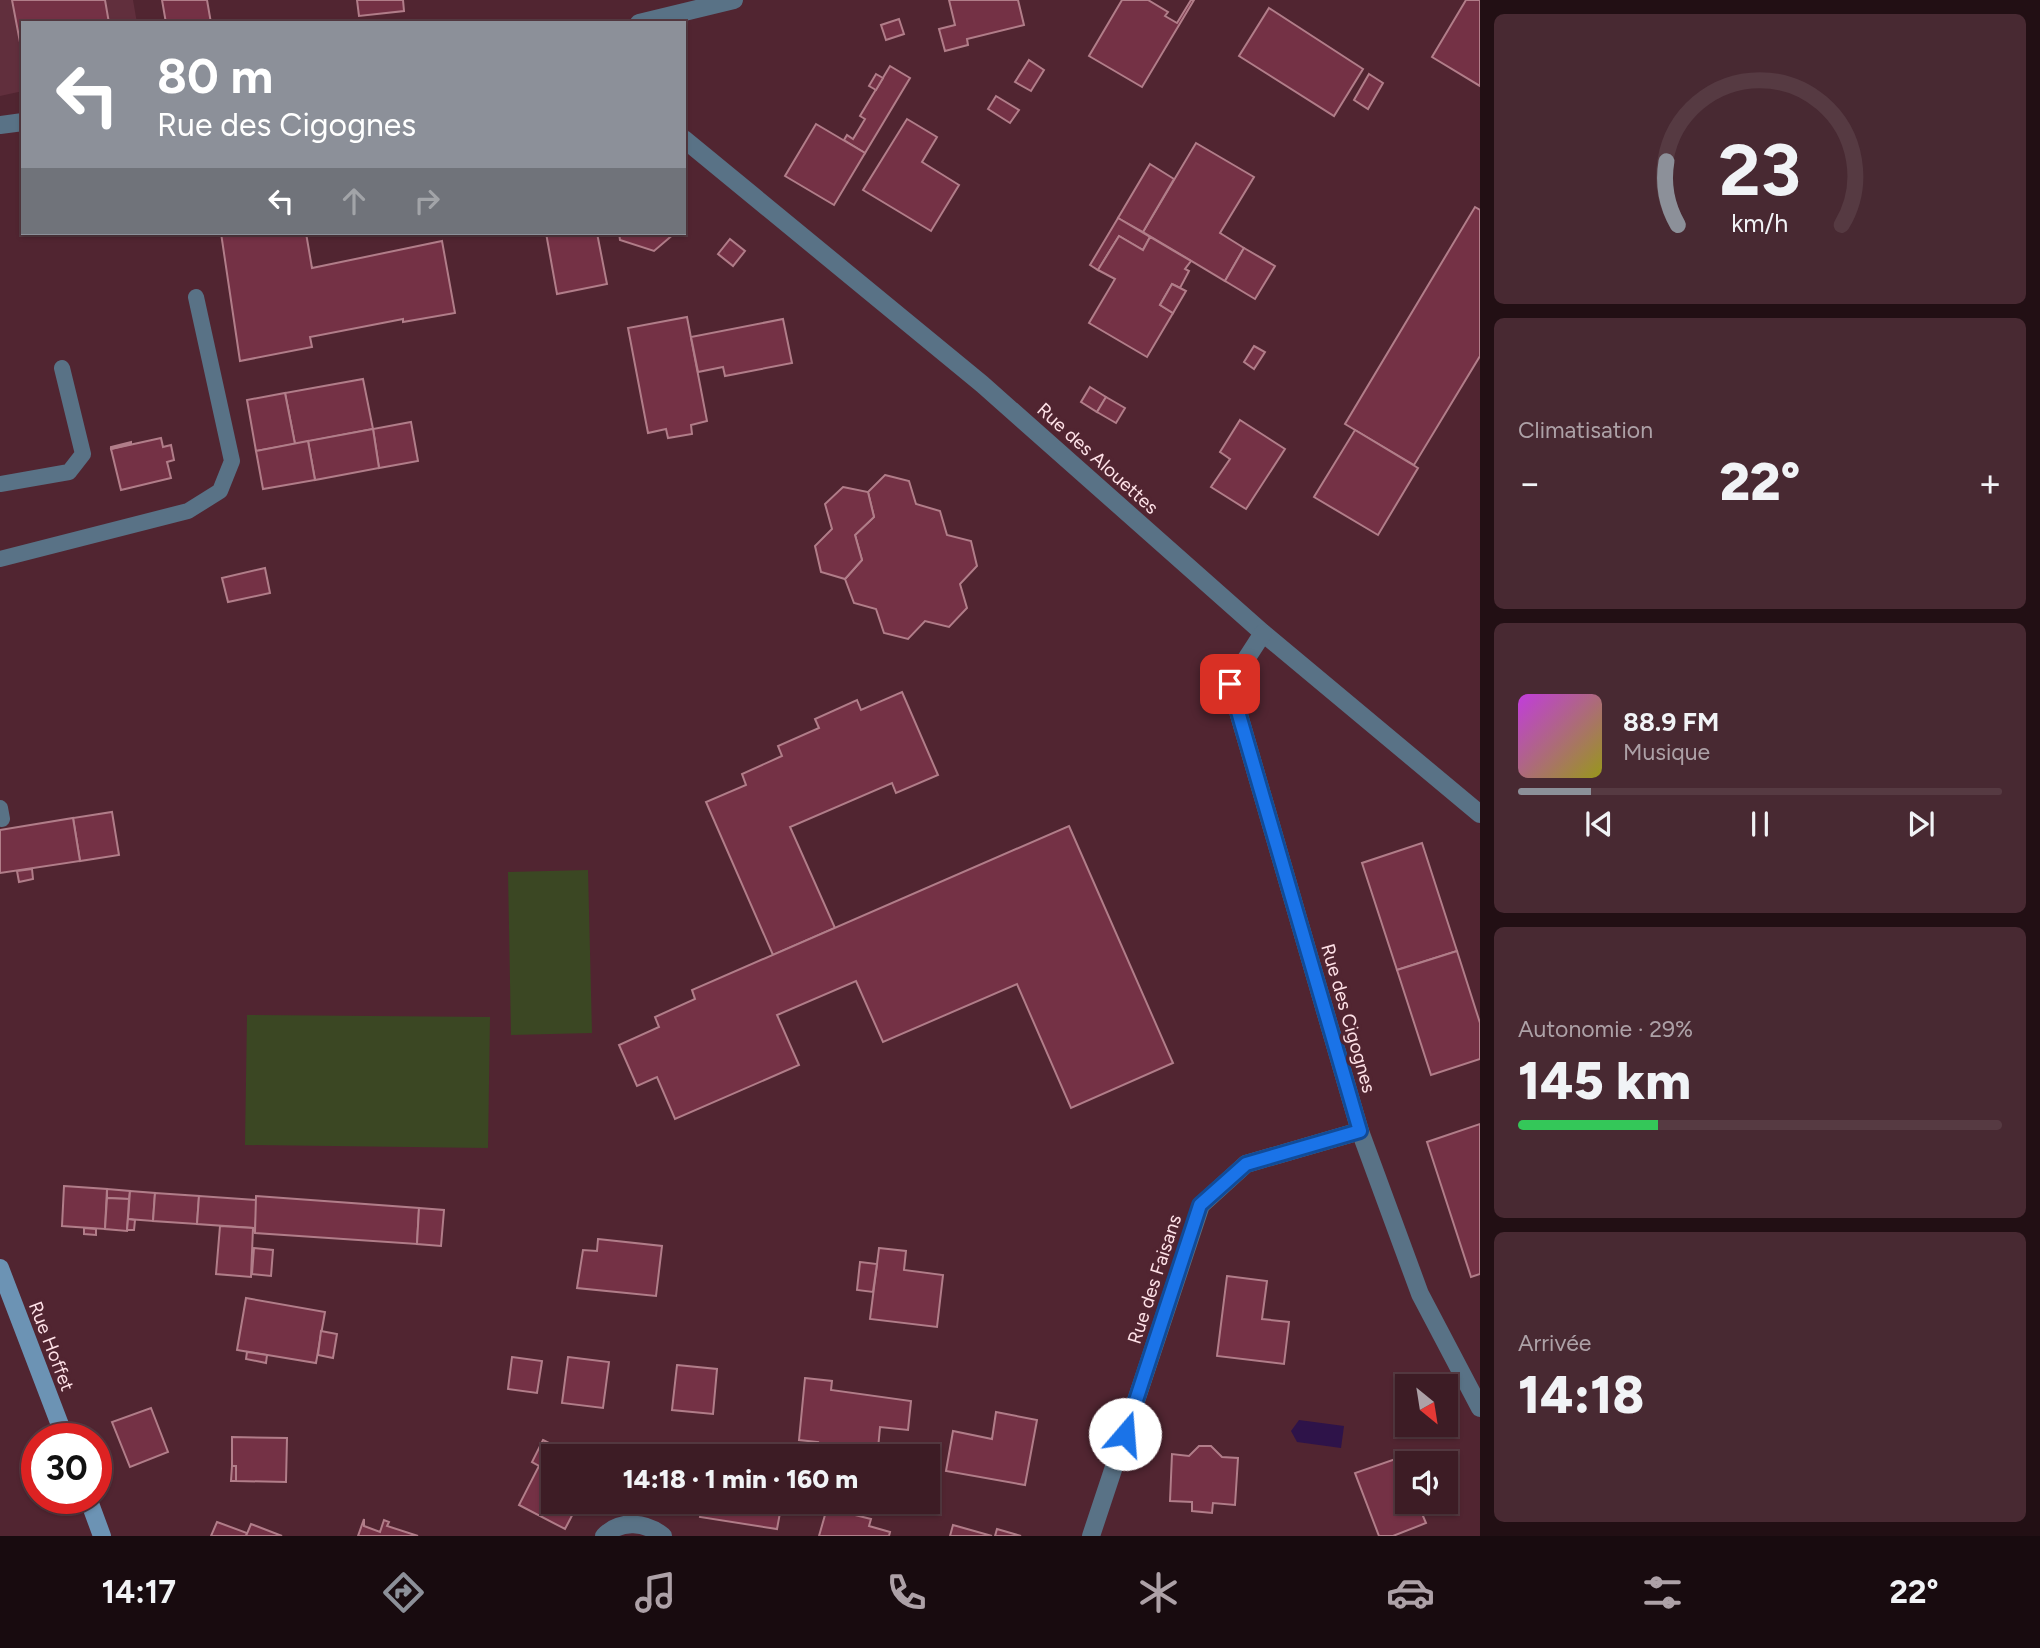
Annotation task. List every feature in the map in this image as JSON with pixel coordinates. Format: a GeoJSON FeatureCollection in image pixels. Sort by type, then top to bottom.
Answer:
{"type":"FeatureCollection","features":[{"type":"Feature","properties":{"kind":"main road","name":"Rue Hoffet"},"geometry":{"type":"LineString","coordinates":[[0,1268],[59,1423]]}},
{"type":"Feature","properties":{"kind":"main road"},"geometry":{"type":"LineString","coordinates":[[94,1514],[102,1536]]}},
{"type":"Feature","properties":{"kind":"street"},"geometry":{"type":"LineString","coordinates":[[647,21],[734,0]]}},
{"type":"Feature","properties":{"kind":"street"},"geometry":{"type":"LineString","coordinates":[[0,125],[21,122]]}},
{"type":"Feature","properties":{"kind":"street","name":"Rue des Alouettes"},"geometry":{"type":"LineString","coordinates":[[686,141],[982,384],[1263,633],[1480,814]]}},
{"type":"Feature","properties":{"kind":"street","name":"Rue des Cigognes"},"geometry":{"type":"LineString","coordinates":[[1263,633],[1230,684],[1360,1131],[1420,1294],[1480,1408]]}},
{"type":"Feature","properties":{"kind":"street","name":"Rue des Faisans"},"geometry":{"type":"LineString","coordinates":[[1091,1536],[1200,1205],[1246,1164],[1360,1131]]}},
{"type":"Feature","properties":{"kind":"street"},"geometry":{"type":"LineString","coordinates":[[604,1536],[621,1525],[635,1524],[649,1526],[663,1536]]}},
{"type":"Feature","properties":{"kind":"lane"},"geometry":{"type":"LineString","coordinates":[[0,559],[188,511],[220,491],[232,461],[196,297]]}},
{"type":"Feature","properties":{"kind":"lane"},"geometry":{"type":"LineString","coordinates":[[0,484],[69,471],[83,454],[62,368]]}},
{"type":"Feature","properties":{"kind":"shaded area"},"geometry":{"type":"Polygon","coordinates":[[[0,0],[133,0],[137,21],[21,21],[21,91],[0,96],[0,0]]]}},
{"type":"Feature","properties":{"kind":"shaded area"},"geometry":{"type":"Polygon","coordinates":[[[1299,1420],[1344,1426],[1341,1448],[1297,1442],[1291,1431],[1299,1420]]]}},
{"type":"Feature","properties":{"kind":"green space"},"geometry":{"type":"Polygon","coordinates":[[[588,870],[592,1033],[511,1035],[508,872],[588,870]]]}},
{"type":"Feature","properties":{"kind":"green space"},"geometry":{"type":"Polygon","coordinates":[[[247,1015],[490,1017],[488,1148],[245,1145],[247,1015]]]}},
{"type":"Feature","properties":{"kind":"building"},"geometry":{"type":"Polygon","coordinates":[[[12,0],[105,0],[109,21],[21,21],[21,47],[12,0]]]}},
{"type":"Feature","properties":{"kind":"building"},"geometry":{"type":"Polygon","coordinates":[[[162,0],[207,0],[211,21],[166,21],[162,0]]]}},
{"type":"Feature","properties":{"kind":"building"},"geometry":{"type":"Polygon","coordinates":[[[357,0],[403,0],[404,11],[359,16],[357,0]]]}},
{"type":"Feature","properties":{"kind":"building"},"geometry":{"type":"Polygon","coordinates":[[[949,0],[1018,0],[1024,25],[967,39],[968,45],[945,51],[939,29],[955,25],[949,0]]]}},
{"type":"Feature","properties":{"kind":"building"},"geometry":{"type":"Polygon","coordinates":[[[1122,0],[1148,0],[1168,12],[1165,16],[1177,23],[1191,0],[1194,0],[1142,87],[1089,56],[1122,0]]]}},
{"type":"Feature","properties":{"kind":"building"},"geometry":{"type":"Polygon","coordinates":[[[1466,0],[1480,0],[1480,86],[1432,57],[1466,0]]]}},
{"type":"Feature","properties":{"kind":"building"},"geometry":{"type":"Polygon","coordinates":[[[1269,8],[1363,69],[1334,116],[1239,56],[1269,8]]]}},
{"type":"Feature","properties":{"kind":"building"},"geometry":{"type":"Polygon","coordinates":[[[899,19],[904,34],[886,40],[881,25],[899,19]]]}},
{"type":"Feature","properties":{"kind":"building"},"geometry":{"type":"Polygon","coordinates":[[[1029,60],[1044,70],[1031,91],[1015,82],[1029,60]]]}},
{"type":"Feature","properties":{"kind":"building"},"geometry":{"type":"Polygon","coordinates":[[[890,66],[910,78],[865,153],[844,140],[847,135],[853,139],[865,119],[860,116],[890,66]]]}},
{"type":"Feature","properties":{"kind":"building"},"geometry":{"type":"Polygon","coordinates":[[[876,74],[883,78],[876,90],[869,86],[876,74]]]}},
{"type":"Feature","properties":{"kind":"building"},"geometry":{"type":"Polygon","coordinates":[[[1369,74],[1383,83],[1368,109],[1354,100],[1369,74]]]}},
{"type":"Feature","properties":{"kind":"building"},"geometry":{"type":"Polygon","coordinates":[[[996,96],[1019,110],[1010,123],[988,109],[996,96]]]}},
{"type":"Feature","properties":{"kind":"building"},"geometry":{"type":"Polygon","coordinates":[[[907,119],[937,137],[922,162],[959,185],[931,231],[863,190],[907,119]]]}},
{"type":"Feature","properties":{"kind":"building"},"geometry":{"type":"Polygon","coordinates":[[[816,124],[865,153],[834,205],[785,176],[816,124]]]}},
{"type":"Feature","properties":{"kind":"building"},"geometry":{"type":"Polygon","coordinates":[[[1196,143],[1254,177],[1220,233],[1244,248],[1225,281],[1143,232],[1196,143]]]}},
{"type":"Feature","properties":{"kind":"building"},"geometry":{"type":"Polygon","coordinates":[[[1150,164],[1174,179],[1143,232],[1118,218],[1150,164]]]}},
{"type":"Feature","properties":{"kind":"building"},"geometry":{"type":"Polygon","coordinates":[[[1475,207],[1480,210],[1480,356],[1414,465],[1345,424],[1475,207]]]}},
{"type":"Feature","properties":{"kind":"building"},"geometry":{"type":"Polygon","coordinates":[[[1118,218],[1150,237],[1143,250],[1119,236],[1098,270],[1090,265],[1118,218]]]}},
{"type":"Feature","properties":{"kind":"building"},"geometry":{"type":"Polygon","coordinates":[[[221,235],[306,235],[312,268],[442,241],[455,313],[403,322],[403,319],[310,337],[312,347],[240,361],[221,235]]]}},
{"type":"Feature","properties":{"kind":"building"},"geometry":{"type":"Polygon","coordinates":[[[546,235],[597,235],[607,284],[557,294],[546,235]]]}},
{"type":"Feature","properties":{"kind":"building"},"geometry":{"type":"Polygon","coordinates":[[[619,235],[673,235],[654,251],[620,240],[619,235]]]}},
{"type":"Feature","properties":{"kind":"building"},"geometry":{"type":"Polygon","coordinates":[[[1119,236],[1143,250],[1150,237],[1191,261],[1185,269],[1189,271],[1180,288],[1172,284],[1160,305],[1173,313],[1147,357],[1089,323],[1115,279],[1098,270],[1119,236]]]}},
{"type":"Feature","properties":{"kind":"building"},"geometry":{"type":"Polygon","coordinates":[[[730,239],[745,251],[733,266],[718,254],[730,239]]]}},
{"type":"Feature","properties":{"kind":"building"},"geometry":{"type":"Polygon","coordinates":[[[1244,248],[1275,266],[1255,299],[1225,281],[1244,248]]]}},
{"type":"Feature","properties":{"kind":"building"},"geometry":{"type":"Polygon","coordinates":[[[1172,284],[1186,291],[1173,313],[1160,305],[1172,284]]]}},
{"type":"Feature","properties":{"kind":"building"},"geometry":{"type":"Polygon","coordinates":[[[687,317],[707,421],[691,425],[692,434],[668,438],[666,429],[648,433],[628,328],[687,317]]]}},
{"type":"Feature","properties":{"kind":"building"},"geometry":{"type":"Polygon","coordinates":[[[783,319],[792,363],[725,376],[723,367],[698,372],[691,337],[783,319]]]}},
{"type":"Feature","properties":{"kind":"building"},"geometry":{"type":"Polygon","coordinates":[[[1254,346],[1265,352],[1254,369],[1244,362],[1254,346]]]}},
{"type":"Feature","properties":{"kind":"building"},"geometry":{"type":"Polygon","coordinates":[[[363,379],[373,429],[295,444],[285,393],[363,379]]]}},
{"type":"Feature","properties":{"kind":"building"},"geometry":{"type":"Polygon","coordinates":[[[1090,387],[1106,397],[1097,412],[1081,402],[1090,387]]]}},
{"type":"Feature","properties":{"kind":"building"},"geometry":{"type":"Polygon","coordinates":[[[285,393],[295,444],[256,451],[247,400],[285,393]]]}},
{"type":"Feature","properties":{"kind":"building"},"geometry":{"type":"Polygon","coordinates":[[[1106,397],[1125,408],[1116,423],[1097,412],[1106,397]]]}},
{"type":"Feature","properties":{"kind":"building"},"geometry":{"type":"Polygon","coordinates":[[[1240,420],[1285,449],[1246,509],[1211,487],[1230,459],[1220,452],[1240,420]]]}},
{"type":"Feature","properties":{"kind":"building"},"geometry":{"type":"Polygon","coordinates":[[[411,422],[418,461],[379,468],[373,429],[411,422]]]}},
{"type":"Feature","properties":{"kind":"building"},"geometry":{"type":"Polygon","coordinates":[[[373,429],[379,468],[315,480],[308,441],[373,429]]]}},
{"type":"Feature","properties":{"kind":"building"},"geometry":{"type":"Polygon","coordinates":[[[1355,430],[1418,468],[1378,535],[1314,497],[1355,430]]]}},
{"type":"Feature","properties":{"kind":"building"},"geometry":{"type":"Polygon","coordinates":[[[161,438],[163,447],[171,445],[174,460],[167,462],[171,478],[121,490],[111,449],[161,438]]]}},
{"type":"Feature","properties":{"kind":"building"},"geometry":{"type":"Polygon","coordinates":[[[308,441],[315,480],[263,489],[256,451],[308,441]]]}},
{"type":"Feature","properties":{"kind":"building"},"geometry":{"type":"Polygon","coordinates":[[[131,444],[111,449],[111,447],[131,444]]]}},
{"type":"Feature","properties":{"kind":"building"},"geometry":{"type":"Polygon","coordinates":[[[885,475],[909,481],[916,504],[940,511],[947,535],[971,541],[977,566],[960,584],[967,608],[949,627],[925,621],[908,639],[884,633],[876,609],[854,603],[845,579],[862,560],[855,535],[874,517],[868,492],[885,475]]]}},
{"type":"Feature","properties":{"kind":"building"},"geometry":{"type":"Polygon","coordinates":[[[843,487],[868,492],[874,517],[855,535],[862,560],[845,579],[821,572],[815,546],[832,529],[825,504],[843,487]]]}},
{"type":"Feature","properties":{"kind":"building"},"geometry":{"type":"Polygon","coordinates":[[[265,568],[270,593],[228,602],[222,578],[265,568]]]}},
{"type":"Feature","properties":{"kind":"building"},"geometry":{"type":"Polygon","coordinates":[[[902,692],[938,775],[896,793],[892,783],[790,827],[835,928],[773,955],[706,802],[746,785],[742,774],[782,756],[778,746],[819,728],[815,719],[857,700],[861,710],[902,692]]]}},
{"type":"Feature","properties":{"kind":"building"},"geometry":{"type":"Polygon","coordinates":[[[112,812],[119,855],[80,861],[73,818],[112,812]]]}},
{"type":"Feature","properties":{"kind":"building"},"geometry":{"type":"Polygon","coordinates":[[[73,818],[80,861],[0,873],[0,830],[73,818]]]}},
{"type":"Feature","properties":{"kind":"building"},"geometry":{"type":"Polygon","coordinates":[[[1069,826],[1173,1063],[1071,1108],[1017,984],[883,1042],[856,981],[777,1015],[799,1065],[675,1119],[657,1077],[637,1086],[619,1045],[659,1027],[655,1017],[695,999],[692,990],[1069,826]]]}},
{"type":"Feature","properties":{"kind":"building"},"geometry":{"type":"Polygon","coordinates":[[[1422,843],[1457,951],[1397,970],[1362,863],[1422,843]]]}},
{"type":"Feature","properties":{"kind":"building"},"geometry":{"type":"Polygon","coordinates":[[[32,869],[33,879],[19,882],[17,871],[32,869]]]}},
{"type":"Feature","properties":{"kind":"building"},"geometry":{"type":"Polygon","coordinates":[[[1457,951],[1480,1023],[1480,1059],[1431,1075],[1397,970],[1457,951]]]}},
{"type":"Feature","properties":{"kind":"building"},"geometry":{"type":"Polygon","coordinates":[[[1480,1124],[1480,1274],[1471,1277],[1427,1142],[1480,1124]]]}},
{"type":"Feature","properties":{"kind":"building"},"geometry":{"type":"Polygon","coordinates":[[[64,1186],[107,1189],[105,1229],[62,1226],[64,1186]]]}},
{"type":"Feature","properties":{"kind":"building"},"geometry":{"type":"Polygon","coordinates":[[[107,1189],[130,1191],[129,1199],[107,1198],[107,1189]]]}},
{"type":"Feature","properties":{"kind":"building"},"geometry":{"type":"Polygon","coordinates":[[[130,1191],[155,1193],[153,1221],[128,1219],[130,1191]]]}},
{"type":"Feature","properties":{"kind":"building"},"geometry":{"type":"Polygon","coordinates":[[[155,1193],[199,1196],[197,1224],[153,1221],[155,1193]]]}},
{"type":"Feature","properties":{"kind":"building"},"geometry":{"type":"Polygon","coordinates":[[[199,1196],[257,1200],[255,1233],[253,1228],[197,1224],[199,1196]]]}},
{"type":"Feature","properties":{"kind":"building"},"geometry":{"type":"Polygon","coordinates":[[[256,1196],[419,1208],[417,1244],[255,1233],[256,1196]]]}},
{"type":"Feature","properties":{"kind":"building"},"geometry":{"type":"Polygon","coordinates":[[[107,1198],[129,1199],[127,1231],[105,1229],[107,1198]]]}},
{"type":"Feature","properties":{"kind":"building"},"geometry":{"type":"Polygon","coordinates":[[[419,1208],[444,1210],[441,1246],[417,1244],[419,1208]]]}},
{"type":"Feature","properties":{"kind":"building"},"geometry":{"type":"Polygon","coordinates":[[[128,1219],[135,1220],[134,1230],[127,1230],[128,1219]]]}},
{"type":"Feature","properties":{"kind":"building"},"geometry":{"type":"Polygon","coordinates":[[[220,1226],[253,1228],[251,1277],[216,1274],[220,1226]]]}},
{"type":"Feature","properties":{"kind":"building"},"geometry":{"type":"Polygon","coordinates":[[[84,1228],[96,1229],[96,1235],[84,1234],[84,1228]]]}},
{"type":"Feature","properties":{"kind":"building"},"geometry":{"type":"Polygon","coordinates":[[[598,1239],[662,1246],[656,1296],[577,1288],[583,1250],[597,1251],[598,1239]]]}},
{"type":"Feature","properties":{"kind":"building"},"geometry":{"type":"Polygon","coordinates":[[[254,1248],[273,1250],[271,1276],[252,1274],[254,1248]]]}},
{"type":"Feature","properties":{"kind":"building"},"geometry":{"type":"Polygon","coordinates":[[[879,1248],[906,1251],[904,1270],[943,1275],[937,1327],[870,1319],[879,1248]]]}},
{"type":"Feature","properties":{"kind":"building"},"geometry":{"type":"Polygon","coordinates":[[[860,1262],[877,1264],[873,1292],[857,1290],[860,1262]]]}},
{"type":"Feature","properties":{"kind":"building"},"geometry":{"type":"Polygon","coordinates":[[[1227,1276],[1267,1281],[1262,1319],[1289,1322],[1284,1364],[1217,1356],[1227,1276]]]}},
{"type":"Feature","properties":{"kind":"building"},"geometry":{"type":"Polygon","coordinates":[[[246,1298],[325,1312],[316,1363],[237,1350],[246,1298]]]}},
{"type":"Feature","properties":{"kind":"building"},"geometry":{"type":"Polygon","coordinates":[[[321,1331],[337,1334],[333,1358],[318,1355],[321,1331]]]}},
{"type":"Feature","properties":{"kind":"building"},"geometry":{"type":"Polygon","coordinates":[[[247,1352],[267,1355],[266,1363],[246,1359],[247,1352]]]}},
{"type":"Feature","properties":{"kind":"building"},"geometry":{"type":"Polygon","coordinates":[[[512,1357],[542,1361],[537,1393],[508,1389],[512,1357]]]}},
{"type":"Feature","properties":{"kind":"building"},"geometry":{"type":"Polygon","coordinates":[[[568,1357],[609,1362],[603,1408],[562,1403],[568,1357]]]}},
{"type":"Feature","properties":{"kind":"building"},"geometry":{"type":"Polygon","coordinates":[[[677,1365],[717,1369],[713,1414],[672,1410],[677,1365]]]}},
{"type":"Feature","properties":{"kind":"building"},"geometry":{"type":"Polygon","coordinates":[[[805,1378],[832,1381],[831,1390],[911,1401],[908,1430],[880,1427],[878,1444],[818,1444],[799,1440],[805,1378]]]}},
{"type":"Feature","properties":{"kind":"building"},"geometry":{"type":"Polygon","coordinates":[[[151,1408],[168,1452],[130,1467],[112,1422],[151,1408]]]}},
{"type":"Feature","properties":{"kind":"building"},"geometry":{"type":"Polygon","coordinates":[[[996,1412],[1037,1420],[1025,1485],[946,1471],[953,1431],[992,1439],[996,1412]]]}},
{"type":"Feature","properties":{"kind":"building"},"geometry":{"type":"Polygon","coordinates":[[[232,1437],[287,1438],[286,1482],[236,1481],[236,1466],[232,1466],[232,1437]]]}},
{"type":"Feature","properties":{"kind":"building"},"geometry":{"type":"Polygon","coordinates":[[[541,1444],[541,1514],[573,1514],[565,1529],[519,1505],[539,1466],[532,1462],[541,1444]]]}},
{"type":"Feature","properties":{"kind":"building"},"geometry":{"type":"Polygon","coordinates":[[[1199,1446],[1211,1446],[1222,1457],[1238,1458],[1235,1505],[1213,1503],[1212,1513],[1192,1511],[1192,1502],[1170,1501],[1172,1454],[1189,1456],[1199,1446]]]}},
{"type":"Feature","properties":{"kind":"building"},"geometry":{"type":"Polygon","coordinates":[[[1395,1459],[1395,1514],[1422,1514],[1426,1523],[1393,1536],[1379,1536],[1355,1473],[1395,1459]]]}},
{"type":"Feature","properties":{"kind":"building"},"geometry":{"type":"Polygon","coordinates":[[[232,1466],[236,1466],[236,1481],[231,1481],[232,1466]]]}},
{"type":"Feature","properties":{"kind":"building"},"geometry":{"type":"Polygon","coordinates":[[[701,1514],[780,1514],[777,1529],[700,1517],[701,1514]]]}},
{"type":"Feature","properties":{"kind":"building"},"geometry":{"type":"Polygon","coordinates":[[[825,1514],[851,1514],[871,1519],[869,1526],[890,1532],[889,1536],[819,1536],[825,1514]]]}},
{"type":"Feature","properties":{"kind":"building"},"geometry":{"type":"Polygon","coordinates":[[[364,1519],[364,1526],[380,1532],[384,1520],[389,1522],[387,1526],[418,1536],[358,1536],[364,1519]]]}},
{"type":"Feature","properties":{"kind":"building"},"geometry":{"type":"Polygon","coordinates":[[[217,1522],[247,1533],[246,1536],[211,1536],[217,1522]]]}},
{"type":"Feature","properties":{"kind":"building"},"geometry":{"type":"Polygon","coordinates":[[[251,1524],[282,1536],[246,1536],[251,1524]]]}},
{"type":"Feature","properties":{"kind":"building"},"geometry":{"type":"Polygon","coordinates":[[[953,1525],[992,1536],[950,1536],[953,1525]]]}},
{"type":"Feature","properties":{"kind":"building"},"geometry":{"type":"Polygon","coordinates":[[[997,1529],[1021,1536],[995,1536],[997,1529]]]}},
{"type":"Feature","properties":{"kind":"route"},"geometry":{"type":"LineString","coordinates":[[1125,1434],[1200,1205],[1246,1164],[1360,1131],[1230,684]]}}]}
